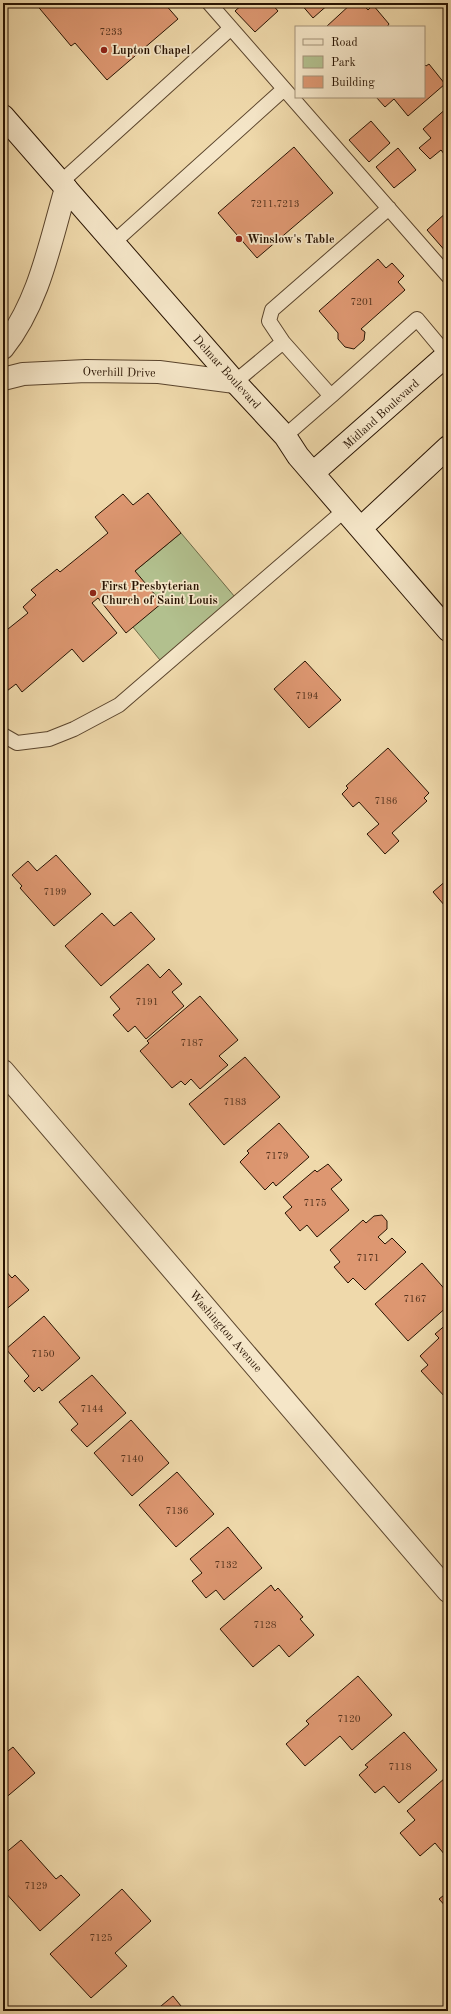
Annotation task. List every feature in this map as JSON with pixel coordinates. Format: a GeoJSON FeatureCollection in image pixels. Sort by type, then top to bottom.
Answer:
{"type":"FeatureCollection","features":[{"type":"Feature","properties":{"kind":"street","name":"Delmar Boulevard"},"geometry":{"type":"LineString","coordinates":[[3,116],[235,382],[285,436],[298,456],[313,474],[448,630]]}},
{"type":"Feature","properties":{"kind":"street"},"geometry":{"type":"LineString","coordinates":[[3,348],[29,306],[44,265],[63,185]]}},
{"type":"Feature","properties":{"kind":"street","name":"Midland Boulevard"},"geometry":{"type":"LineString","coordinates":[[313,474],[448,355]]}},
{"type":"Feature","properties":{"kind":"street","name":"Overhill Drive"},"geometry":{"type":"LineString","coordinates":[[3,379],[22,374],[86,371],[159,372],[235,382]]}},
{"type":"Feature","properties":{"kind":"street"},"geometry":{"type":"LineString","coordinates":[[361,528],[448,447]]}},
{"type":"Feature","properties":{"kind":"street","name":"Washington Avenue"},"geometry":{"type":"LineString","coordinates":[[3,1071],[448,1591]]}},
{"type":"Feature","properties":{"kind":"lane"},"geometry":{"type":"LineString","coordinates":[[209,3],[448,276]]}},
{"type":"Feature","properties":{"kind":"lane"},"geometry":{"type":"LineString","coordinates":[[63,185],[231,28]]}},
{"type":"Feature","properties":{"kind":"lane"},"geometry":{"type":"LineString","coordinates":[[113,243],[284,89]]}},
{"type":"Feature","properties":{"kind":"lane"},"geometry":{"type":"LineString","coordinates":[[331,396],[283,342],[269,321],[272,310],[389,208]]}},
{"type":"Feature","properties":{"kind":"lane"},"geometry":{"type":"LineString","coordinates":[[285,436],[417,319],[448,355]]}},
{"type":"Feature","properties":{"kind":"lane"},"geometry":{"type":"LineString","coordinates":[[235,382],[283,342]]}},
{"type":"Feature","properties":{"kind":"lane"},"geometry":{"type":"LineString","coordinates":[[3,735],[17,743],[49,739],[74,729],[119,705],[345,510]]}},
{"type":"Feature","properties":{"kind":"green space"},"geometry":{"type":"Polygon","coordinates":[[[181,533],[240,603],[164,665],[133,627],[135,571],[181,533]]]}},
{"type":"Feature","properties":{"kind":"building"},"geometry":{"type":"Polygon","coordinates":[[[35,3],[164,3],[178,19],[107,80],[75,43],[71,46],[35,3]]]}},
{"type":"Feature","properties":{"kind":"building"},"geometry":{"type":"Polygon","coordinates":[[[244,3],[271,3],[278,11],[255,32],[235,11],[244,3]]]}},
{"type":"Feature","properties":{"kind":"building"},"geometry":{"type":"Polygon","coordinates":[[[300,3],[330,3],[313,18],[300,3]]]}},
{"type":"Feature","properties":{"kind":"building"},"geometry":{"type":"Polygon","coordinates":[[[352,3],[362,3],[368,10],[373,5],[389,24],[388,26],[327,26],[352,3]]]}},
{"type":"Feature","properties":{"kind":"building"},"geometry":{"type":"Polygon","coordinates":[[[429,64],[445,84],[408,116],[394,99],[385,107],[377,98],[425,98],[425,65],[426,66],[429,64]]]}},
{"type":"Feature","properties":{"kind":"building"},"geometry":{"type":"Polygon","coordinates":[[[448,107],[448,159],[441,150],[430,159],[419,148],[431,138],[423,129],[448,107]]]}},
{"type":"Feature","properties":{"kind":"building"},"geometry":{"type":"Polygon","coordinates":[[[371,121],[390,143],[369,162],[349,140],[371,121]]]}},
{"type":"Feature","properties":{"kind":"building"},"geometry":{"type":"Polygon","coordinates":[[[294,147],[333,193],[257,258],[218,213],[294,147]]]}},
{"type":"Feature","properties":{"kind":"building"},"geometry":{"type":"Polygon","coordinates":[[[398,148],[416,170],[394,188],[376,167],[398,148]]]}},
{"type":"Feature","properties":{"kind":"building"},"geometry":{"type":"Polygon","coordinates":[[[448,211],[448,252],[447,253],[427,230],[448,211]]]}},
{"type":"Feature","properties":{"kind":"building"},"geometry":{"type":"Polygon","coordinates":[[[378,259],[386,268],[392,263],[404,276],[398,282],[405,290],[361,329],[365,332],[364,340],[354,349],[345,347],[338,339],[338,333],[319,311],[378,259]]]}},
{"type":"Feature","properties":{"kind":"building","name":"First Presbyterian Church of Saint Louis"},"geometry":{"type":"Polygon","coordinates":[[[148,493],[181,533],[135,571],[162,603],[126,633],[98,598],[92,603],[117,633],[83,662],[72,649],[22,692],[16,684],[3,694],[3,624],[8,629],[28,613],[23,607],[36,595],[31,590],[57,569],[60,572],[108,533],[95,517],[123,494],[133,505],[148,493]]]}},
{"type":"Feature","properties":{"kind":"building"},"geometry":{"type":"Polygon","coordinates":[[[305,661],[341,700],[309,728],[274,689],[305,661]]]}},
{"type":"Feature","properties":{"kind":"building"},"geometry":{"type":"Polygon","coordinates":[[[388,748],[429,793],[424,798],[427,801],[392,833],[399,841],[385,854],[367,834],[379,824],[359,802],[353,807],[342,794],[348,788],[346,786],[388,748]]]}},
{"type":"Feature","properties":{"kind":"building"},"geometry":{"type":"Polygon","coordinates":[[[56,855],[91,894],[54,926],[20,888],[22,886],[12,875],[28,861],[37,871],[56,855]]]}},
{"type":"Feature","properties":{"kind":"building"},"geometry":{"type":"Polygon","coordinates":[[[448,879],[448,903],[445,906],[433,892],[448,879]]]}},
{"type":"Feature","properties":{"kind":"building"},"geometry":{"type":"Polygon","coordinates":[[[131,912],[155,939],[101,986],[65,946],[102,913],[114,926],[131,912]]]}},
{"type":"Feature","properties":{"kind":"building"},"geometry":{"type":"Polygon","coordinates":[[[148,964],[160,978],[169,969],[182,984],[172,992],[184,1006],[146,1039],[135,1026],[128,1032],[113,1015],[120,1009],[110,997],[148,964]]]}},
{"type":"Feature","properties":{"kind":"building"},"geometry":{"type":"Polygon","coordinates":[[[200,996],[238,1040],[219,1056],[228,1065],[200,1089],[191,1079],[185,1085],[181,1081],[172,1088],[140,1051],[149,1043],[147,1041],[200,996]]]}},
{"type":"Feature","properties":{"kind":"building"},"geometry":{"type":"Polygon","coordinates":[[[245,1057],[280,1097],[224,1145],[189,1104],[245,1057]]]}},
{"type":"Feature","properties":{"kind":"building"},"geometry":{"type":"Polygon","coordinates":[[[279,1123],[309,1157],[276,1186],[273,1182],[265,1190],[240,1162],[249,1153],[247,1151],[279,1123]]]}},
{"type":"Feature","properties":{"kind":"building"},"geometry":{"type":"Polygon","coordinates":[[[328,1164],[342,1180],[331,1189],[349,1210],[317,1237],[307,1225],[300,1231],[285,1213],[292,1207],[283,1197],[315,1170],[317,1172],[328,1164]]]}},
{"type":"Feature","properties":{"kind":"building"},"geometry":{"type":"Polygon","coordinates":[[[382,1215],[387,1221],[387,1229],[378,1237],[385,1244],[392,1238],[406,1252],[365,1290],[353,1278],[348,1283],[334,1267],[340,1262],[330,1250],[363,1220],[366,1223],[374,1216],[382,1215]]]}},
{"type":"Feature","properties":{"kind":"building"},"geometry":{"type":"Polygon","coordinates":[[[422,1263],[448,1293],[448,1306],[408,1341],[375,1304],[422,1263]]]}},
{"type":"Feature","properties":{"kind":"building"},"geometry":{"type":"Polygon","coordinates":[[[3,1268],[12,1278],[15,1275],[29,1290],[3,1312],[3,1268]]]}},
{"type":"Feature","properties":{"kind":"building"},"geometry":{"type":"Polygon","coordinates":[[[44,1316],[80,1358],[42,1391],[39,1387],[34,1392],[24,1381],[29,1376],[6,1349],[44,1316]]]}},
{"type":"Feature","properties":{"kind":"building"},"geometry":{"type":"Polygon","coordinates":[[[448,1323],[448,1397],[446,1398],[421,1371],[428,1365],[420,1356],[439,1338],[435,1334],[448,1323]]]}},
{"type":"Feature","properties":{"kind":"building"},"geometry":{"type":"Polygon","coordinates":[[[92,1375],[126,1413],[87,1447],[71,1430],[78,1424],[59,1402],[92,1375]]]}},
{"type":"Feature","properties":{"kind":"building"},"geometry":{"type":"Polygon","coordinates":[[[131,1420],[169,1463],[132,1496],[94,1453],[131,1420]]]}},
{"type":"Feature","properties":{"kind":"building"},"geometry":{"type":"Polygon","coordinates":[[[177,1472],[214,1514],[176,1547],[139,1505],[177,1472]]]}},
{"type":"Feature","properties":{"kind":"building"},"geometry":{"type":"Polygon","coordinates":[[[228,1527],[262,1568],[224,1600],[216,1590],[206,1598],[192,1581],[202,1573],[190,1559],[228,1527]]]}},
{"type":"Feature","properties":{"kind":"building"},"geometry":{"type":"Polygon","coordinates":[[[271,1585],[275,1591],[278,1588],[303,1617],[300,1619],[314,1635],[289,1657],[279,1645],[253,1667],[220,1629],[271,1585]]]}},
{"type":"Feature","properties":{"kind":"building"},"geometry":{"type":"Polygon","coordinates":[[[358,1676],[392,1715],[352,1750],[340,1736],[305,1766],[286,1744],[309,1724],[306,1721],[358,1676]]]}},
{"type":"Feature","properties":{"kind":"building"},"geometry":{"type":"Polygon","coordinates":[[[404,1732],[437,1770],[399,1803],[384,1786],[375,1793],[359,1775],[368,1767],[365,1765],[404,1732]]]}},
{"type":"Feature","properties":{"kind":"building"},"geometry":{"type":"Polygon","coordinates":[[[13,1747],[35,1773],[3,1800],[3,1755],[13,1747]]]}},
{"type":"Feature","properties":{"kind":"building"},"geometry":{"type":"Polygon","coordinates":[[[445,1778],[448,1782],[448,1852],[445,1855],[435,1843],[420,1856],[400,1833],[415,1820],[407,1811],[445,1778]]]}},
{"type":"Feature","properties":{"kind":"building"},"geometry":{"type":"Polygon","coordinates":[[[21,1840],[56,1879],[61,1875],[80,1895],[40,1931],[3,1890],[3,1855],[21,1840]]]}},
{"type":"Feature","properties":{"kind":"building"},"geometry":{"type":"Polygon","coordinates":[[[122,1889],[151,1921],[115,1953],[127,1966],[91,1998],[50,1954],[122,1889]]]}},
{"type":"Feature","properties":{"kind":"building"},"geometry":{"type":"Polygon","coordinates":[[[448,1892],[448,1909],[439,1899],[448,1892]]]}},
{"type":"Feature","properties":{"kind":"building"},"geometry":{"type":"Polygon","coordinates":[[[173,1996],[185,2011],[155,2011],[173,1996]]]}},
{"type":"Feature","properties":{"kind":"place","name":"Lupton Chapel"},"geometry":{"type":"Point","coordinates":[104,50]}},
{"type":"Feature","properties":{"kind":"place","name":"Winslow's Table"},"geometry":{"type":"Point","coordinates":[239,239]}},
{"type":"Feature","properties":{"kind":"place","name":"First Presbyterian Church of Saint Louis"},"geometry":{"type":"Point","coordinates":[93,593]}}]}
